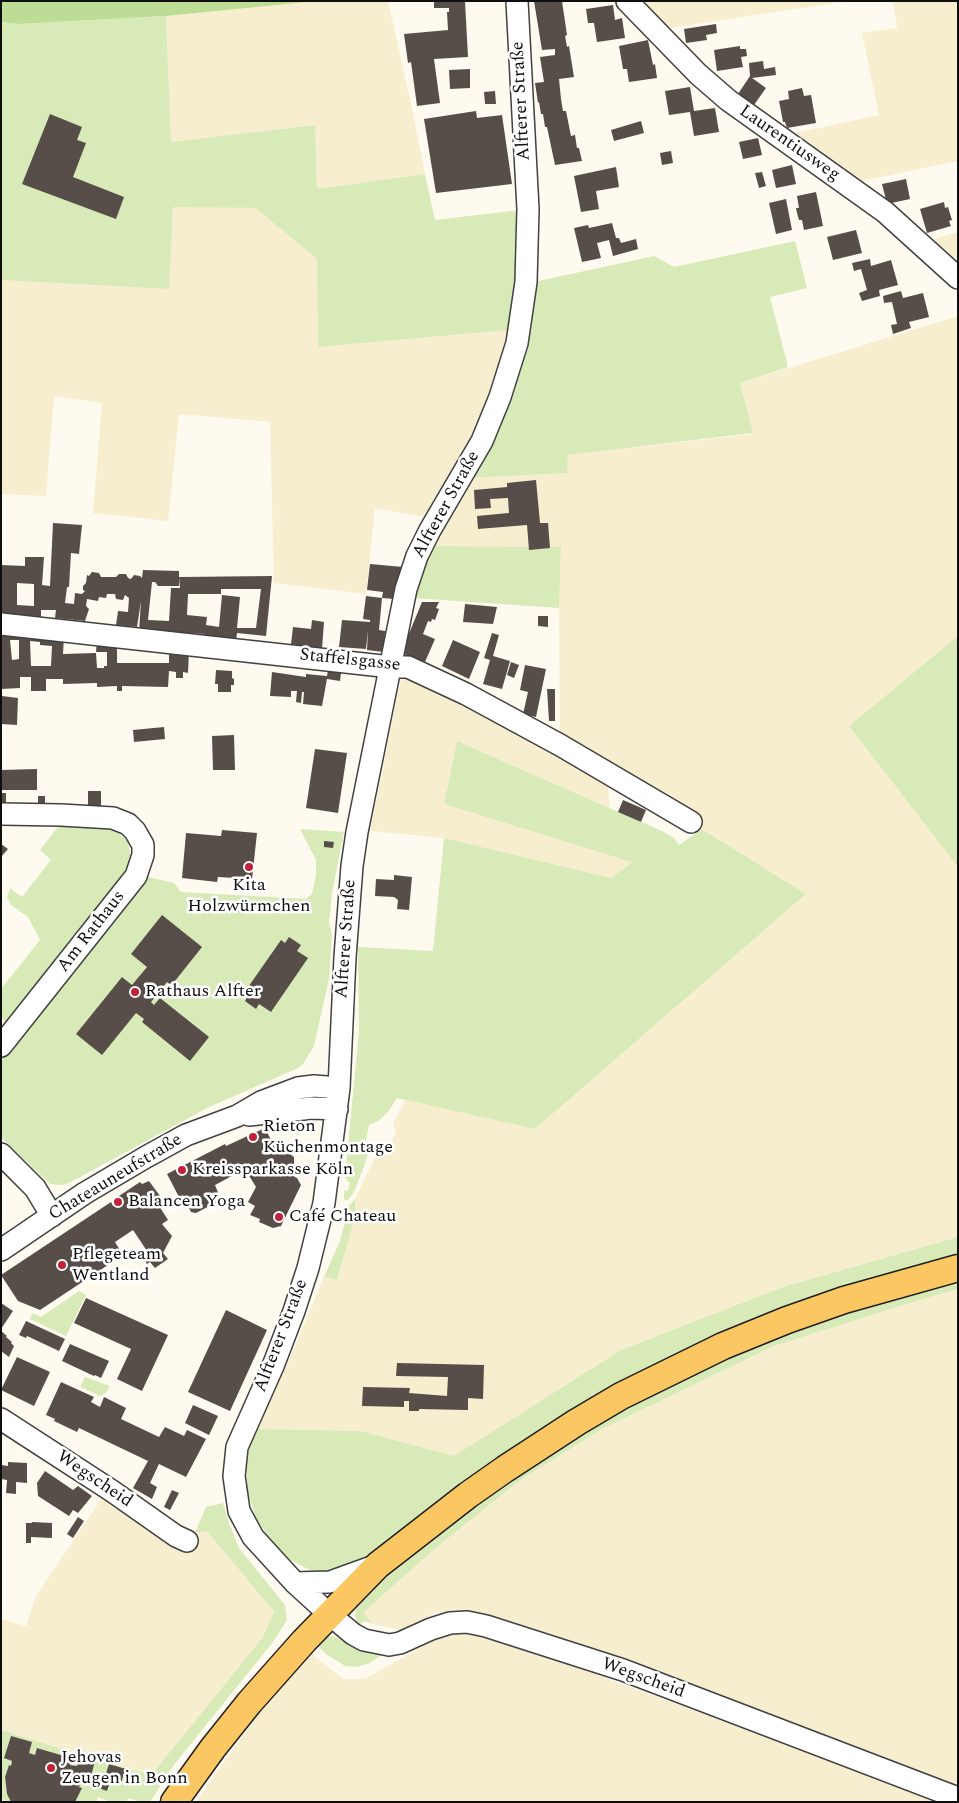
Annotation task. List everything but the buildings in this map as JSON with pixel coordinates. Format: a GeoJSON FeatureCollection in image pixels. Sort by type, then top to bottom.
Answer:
{"type":"FeatureCollection","features":[{"type":"Feature","properties":{"kind":"main road"},"geometry":{"type":"LineString","coordinates":[[174,1802],[213,1748],[249,1703],[328,1614],[378,1565],[468,1495],[543,1443],[621,1396],[723,1346],[787,1320],[844,1300],[958,1268]]}},
{"type":"Feature","properties":{"kind":"street","name":"Alfterer Straße"},"geometry":{"type":"LineString","coordinates":[[328,1614],[295,1583],[253,1537],[240,1511],[235,1468],[237,1447],[273,1366],[294,1311],[308,1268],[324,1203],[339,1088],[345,956],[352,866],[357,832],[406,589],[417,556],[430,530],[482,441],[500,397],[517,343],[526,282],[528,209],[518,1]]}},
{"type":"Feature","properties":{"kind":"street","name":"Laurentiusweg"},"geometry":{"type":"LineString","coordinates":[[628,1],[698,74],[728,100],[885,212],[958,278]]}},
{"type":"Feature","properties":{"kind":"street","name":"Staffelsgasse"},"geometry":{"type":"LineString","coordinates":[[1,624],[391,667],[408,667],[466,694],[560,745],[691,822]]}},
{"type":"Feature","properties":{"kind":"street","name":"Am Rathaus"},"geometry":{"type":"LineString","coordinates":[[1,814],[113,818],[128,824],[135,831],[143,845],[144,855],[136,876],[1,1046]]}},
{"type":"Feature","properties":{"kind":"street","name":"Chateauneufstraße"},"geometry":{"type":"LineString","coordinates":[[1,1250],[85,1193],[186,1135],[237,1116],[261,1102],[298,1088],[314,1086],[339,1088]]}},
{"type":"Feature","properties":{"kind":"street","name":"Chateauneufstraße"},"geometry":{"type":"LineString","coordinates":[[237,1116],[312,1108],[337,1109]]}},
{"type":"Feature","properties":{"kind":"street"},"geometry":{"type":"LineString","coordinates":[[1,1154],[35,1188],[52,1216]]}},
{"type":"Feature","properties":{"kind":"street","name":"Wegscheid"},"geometry":{"type":"LineString","coordinates":[[1,1419],[112,1491],[176,1536],[187,1541]]}},
{"type":"Feature","properties":{"kind":"street"},"geometry":{"type":"LineString","coordinates":[[295,1583],[330,1582],[378,1565]]}},
{"type":"Feature","properties":{"kind":"street","name":"Wegscheid"},"geometry":{"type":"LineString","coordinates":[[328,1614],[353,1634],[364,1640],[389,1645],[400,1643],[450,1623],[468,1622],[486,1626],[623,1670],[958,1798]]}},
{"type":"Feature","properties":{"kind":"shaded area"},"geometry":{"type":"Polygon","coordinates":[[[306,1],[388,1],[425,174],[317,189],[315,125],[171,142],[166,16],[306,1]]]}},
{"type":"Feature","properties":{"kind":"shaded area"},"geometry":{"type":"Polygon","coordinates":[[[637,1],[849,1],[662,29],[637,1]]]}},
{"type":"Feature","properties":{"kind":"shaded area"},"geometry":{"type":"Polygon","coordinates":[[[893,1],[958,1],[958,161],[857,182],[786,135],[879,115],[862,33],[897,28],[893,1]]]}},
{"type":"Feature","properties":{"kind":"shaded area"},"geometry":{"type":"Polygon","coordinates":[[[173,206],[257,208],[317,259],[318,347],[509,330],[497,381],[475,434],[426,517],[375,508],[366,594],[274,583],[270,422],[179,414],[168,521],[93,513],[102,403],[54,396],[46,496],[1,494],[1,280],[169,289],[173,206]]]}},
{"type":"Feature","properties":{"kind":"shaded area"},"geometry":{"type":"Polygon","coordinates":[[[958,232],[958,278],[919,243],[958,232]]]}},
{"type":"Feature","properties":{"kind":"shaded area"},"geometry":{"type":"Polygon","coordinates":[[[958,316],[958,636],[849,726],[958,867],[958,1237],[783,1287],[621,1350],[454,1456],[361,1431],[257,1429],[324,1277],[337,1280],[355,1217],[355,1199],[376,1155],[388,1150],[396,1132],[393,1123],[406,1100],[535,1129],[806,894],[560,740],[559,608],[561,547],[431,546],[469,478],[566,473],[568,455],[753,434],[740,383],[958,316]]]}},
{"type":"Feature","properties":{"kind":"shaded area"},"geometry":{"type":"Polygon","coordinates":[[[406,674],[415,677],[607,782],[610,808],[457,741],[444,804],[632,861],[611,878],[444,838],[370,831],[401,679],[406,674]]]}},
{"type":"Feature","properties":{"kind":"shaded area"},"geometry":{"type":"Polygon","coordinates":[[[958,1289],[958,1787],[577,1644],[491,1618],[463,1610],[435,1613],[401,1630],[373,1624],[363,1613],[431,1552],[519,1481],[602,1429],[774,1346],[958,1289]]]}},
{"type":"Feature","properties":{"kind":"shaded area"},"geometry":{"type":"Polygon","coordinates":[[[102,1498],[176,1549],[191,1547],[195,1533],[207,1531],[274,1612],[263,1637],[153,1773],[131,1770],[1,1730],[1,1619],[26,1626],[36,1596],[102,1498]]]}},
{"type":"Feature","properties":{"kind":"shaded area"},"geometry":{"type":"Polygon","coordinates":[[[477,1632],[943,1802],[196,1802],[261,1710],[312,1654],[343,1679],[365,1679],[429,1643],[452,1634],[477,1632]]]}},
{"type":"Feature","properties":{"kind":"green space"},"geometry":{"type":"Polygon","coordinates":[[[1,1],[306,2],[166,16],[18,24],[1,22],[1,1]]]}},
{"type":"Feature","properties":{"kind":"green space"},"geometry":{"type":"Polygon","coordinates":[[[166,16],[171,142],[315,125],[317,189],[425,174],[435,220],[520,210],[519,253],[509,330],[318,347],[317,259],[256,208],[173,207],[169,289],[1,280],[1,22],[18,24],[166,16]]]}},
{"type":"Feature","properties":{"kind":"green space"},"geometry":{"type":"Polygon","coordinates":[[[795,241],[807,288],[770,297],[788,367],[740,383],[753,433],[568,455],[567,473],[469,478],[534,282],[654,256],[674,267],[795,241]]]}},
{"type":"Feature","properties":{"kind":"green space"},"geometry":{"type":"Polygon","coordinates":[[[431,546],[561,547],[559,608],[413,598],[431,546]]]}},
{"type":"Feature","properties":{"kind":"green space"},"geometry":{"type":"Polygon","coordinates":[[[958,636],[958,867],[849,726],[958,636]]]}},
{"type":"Feature","properties":{"kind":"green space"},"geometry":{"type":"Polygon","coordinates":[[[457,741],[664,832],[674,838],[679,845],[702,829],[806,894],[535,1129],[397,1098],[388,1112],[378,1121],[369,1125],[365,1144],[369,1148],[365,1164],[354,1192],[348,1200],[344,1200],[344,1191],[348,1190],[350,1183],[345,1178],[359,1030],[358,947],[433,951],[444,838],[611,878],[632,862],[444,804],[457,741]]]}},
{"type":"Feature","properties":{"kind":"green space"},"geometry":{"type":"Polygon","coordinates":[[[61,823],[109,826],[128,841],[132,862],[144,876],[174,883],[181,892],[306,899],[312,894],[316,875],[316,860],[300,829],[344,832],[332,893],[329,923],[332,935],[329,979],[314,1046],[303,1064],[298,1068],[207,1108],[69,1183],[62,1185],[50,1184],[1,1137],[1,1057],[20,1033],[1,1018],[1,989],[40,940],[28,917],[11,905],[7,897],[10,888],[22,897],[51,860],[40,850],[61,823]]]}},
{"type":"Feature","properties":{"kind":"green space"},"geometry":{"type":"Polygon","coordinates":[[[355,1199],[355,1217],[337,1280],[324,1277],[340,1241],[346,1209],[355,1199]]]}},
{"type":"Feature","properties":{"kind":"green space"},"geometry":{"type":"Polygon","coordinates":[[[958,1237],[958,1289],[774,1346],[602,1429],[519,1481],[431,1552],[363,1613],[373,1624],[365,1621],[358,1625],[355,1616],[357,1603],[324,1572],[310,1570],[291,1560],[272,1542],[256,1518],[247,1490],[246,1459],[257,1429],[361,1431],[454,1456],[621,1350],[783,1287],[958,1237]]]}},
{"type":"Feature","properties":{"kind":"green space"},"geometry":{"type":"Polygon","coordinates":[[[79,1291],[86,1295],[66,1336],[30,1319],[32,1313],[41,1317],[79,1291]]]}},
{"type":"Feature","properties":{"kind":"green space"},"geometry":{"type":"Polygon","coordinates":[[[85,1377],[110,1386],[106,1393],[100,1396],[80,1387],[85,1377]]]}},
{"type":"Feature","properties":{"kind":"green space"},"geometry":{"type":"Polygon","coordinates":[[[223,1503],[239,1548],[285,1605],[287,1620],[273,1642],[173,1766],[150,1802],[141,1802],[128,1798],[127,1802],[111,1802],[98,1797],[96,1802],[75,1802],[82,1788],[79,1787],[81,1782],[89,1784],[95,1761],[80,1756],[77,1766],[70,1765],[71,1758],[38,1748],[35,1755],[29,1753],[11,1736],[4,1758],[12,1761],[5,1777],[7,1794],[11,1802],[4,1802],[1,1796],[1,1730],[131,1770],[153,1773],[263,1637],[274,1612],[207,1531],[195,1533],[206,1507],[223,1503]],[[109,1764],[101,1789],[107,1791],[111,1779],[121,1782],[126,1769],[109,1764]]]}},
{"type":"Feature","properties":{"kind":"green space"},"geometry":{"type":"Polygon","coordinates":[[[332,1636],[384,1653],[370,1663],[357,1667],[345,1666],[326,1654],[317,1645],[322,1639],[332,1636]]]}},
{"type":"Feature","properties":{"kind":"place","name":"Kita Holzwürmchen"},"geometry":{"type":"Point","coordinates":[249,867]}},
{"type":"Feature","properties":{"kind":"place","name":"Rathaus Alfter"},"geometry":{"type":"Point","coordinates":[135,992]}},
{"type":"Feature","properties":{"kind":"place","name":"Rieton Küchenmontage"},"geometry":{"type":"Point","coordinates":[253,1137]}},
{"type":"Feature","properties":{"kind":"place","name":"Kreissparkasse Köln"},"geometry":{"type":"Point","coordinates":[182,1170]}},
{"type":"Feature","properties":{"kind":"place","name":"Balancen Yoga"},"geometry":{"type":"Point","coordinates":[118,1202]}},
{"type":"Feature","properties":{"kind":"place","name":"Café Chateau"},"geometry":{"type":"Point","coordinates":[279,1217]}},
{"type":"Feature","properties":{"kind":"place","name":"Pflegeteam Wentland"},"geometry":{"type":"Point","coordinates":[62,1265]}},
{"type":"Feature","properties":{"kind":"place","name":"Jehovas Zeugen in Bonn"},"geometry":{"type":"Point","coordinates":[51,1768]}}]}
